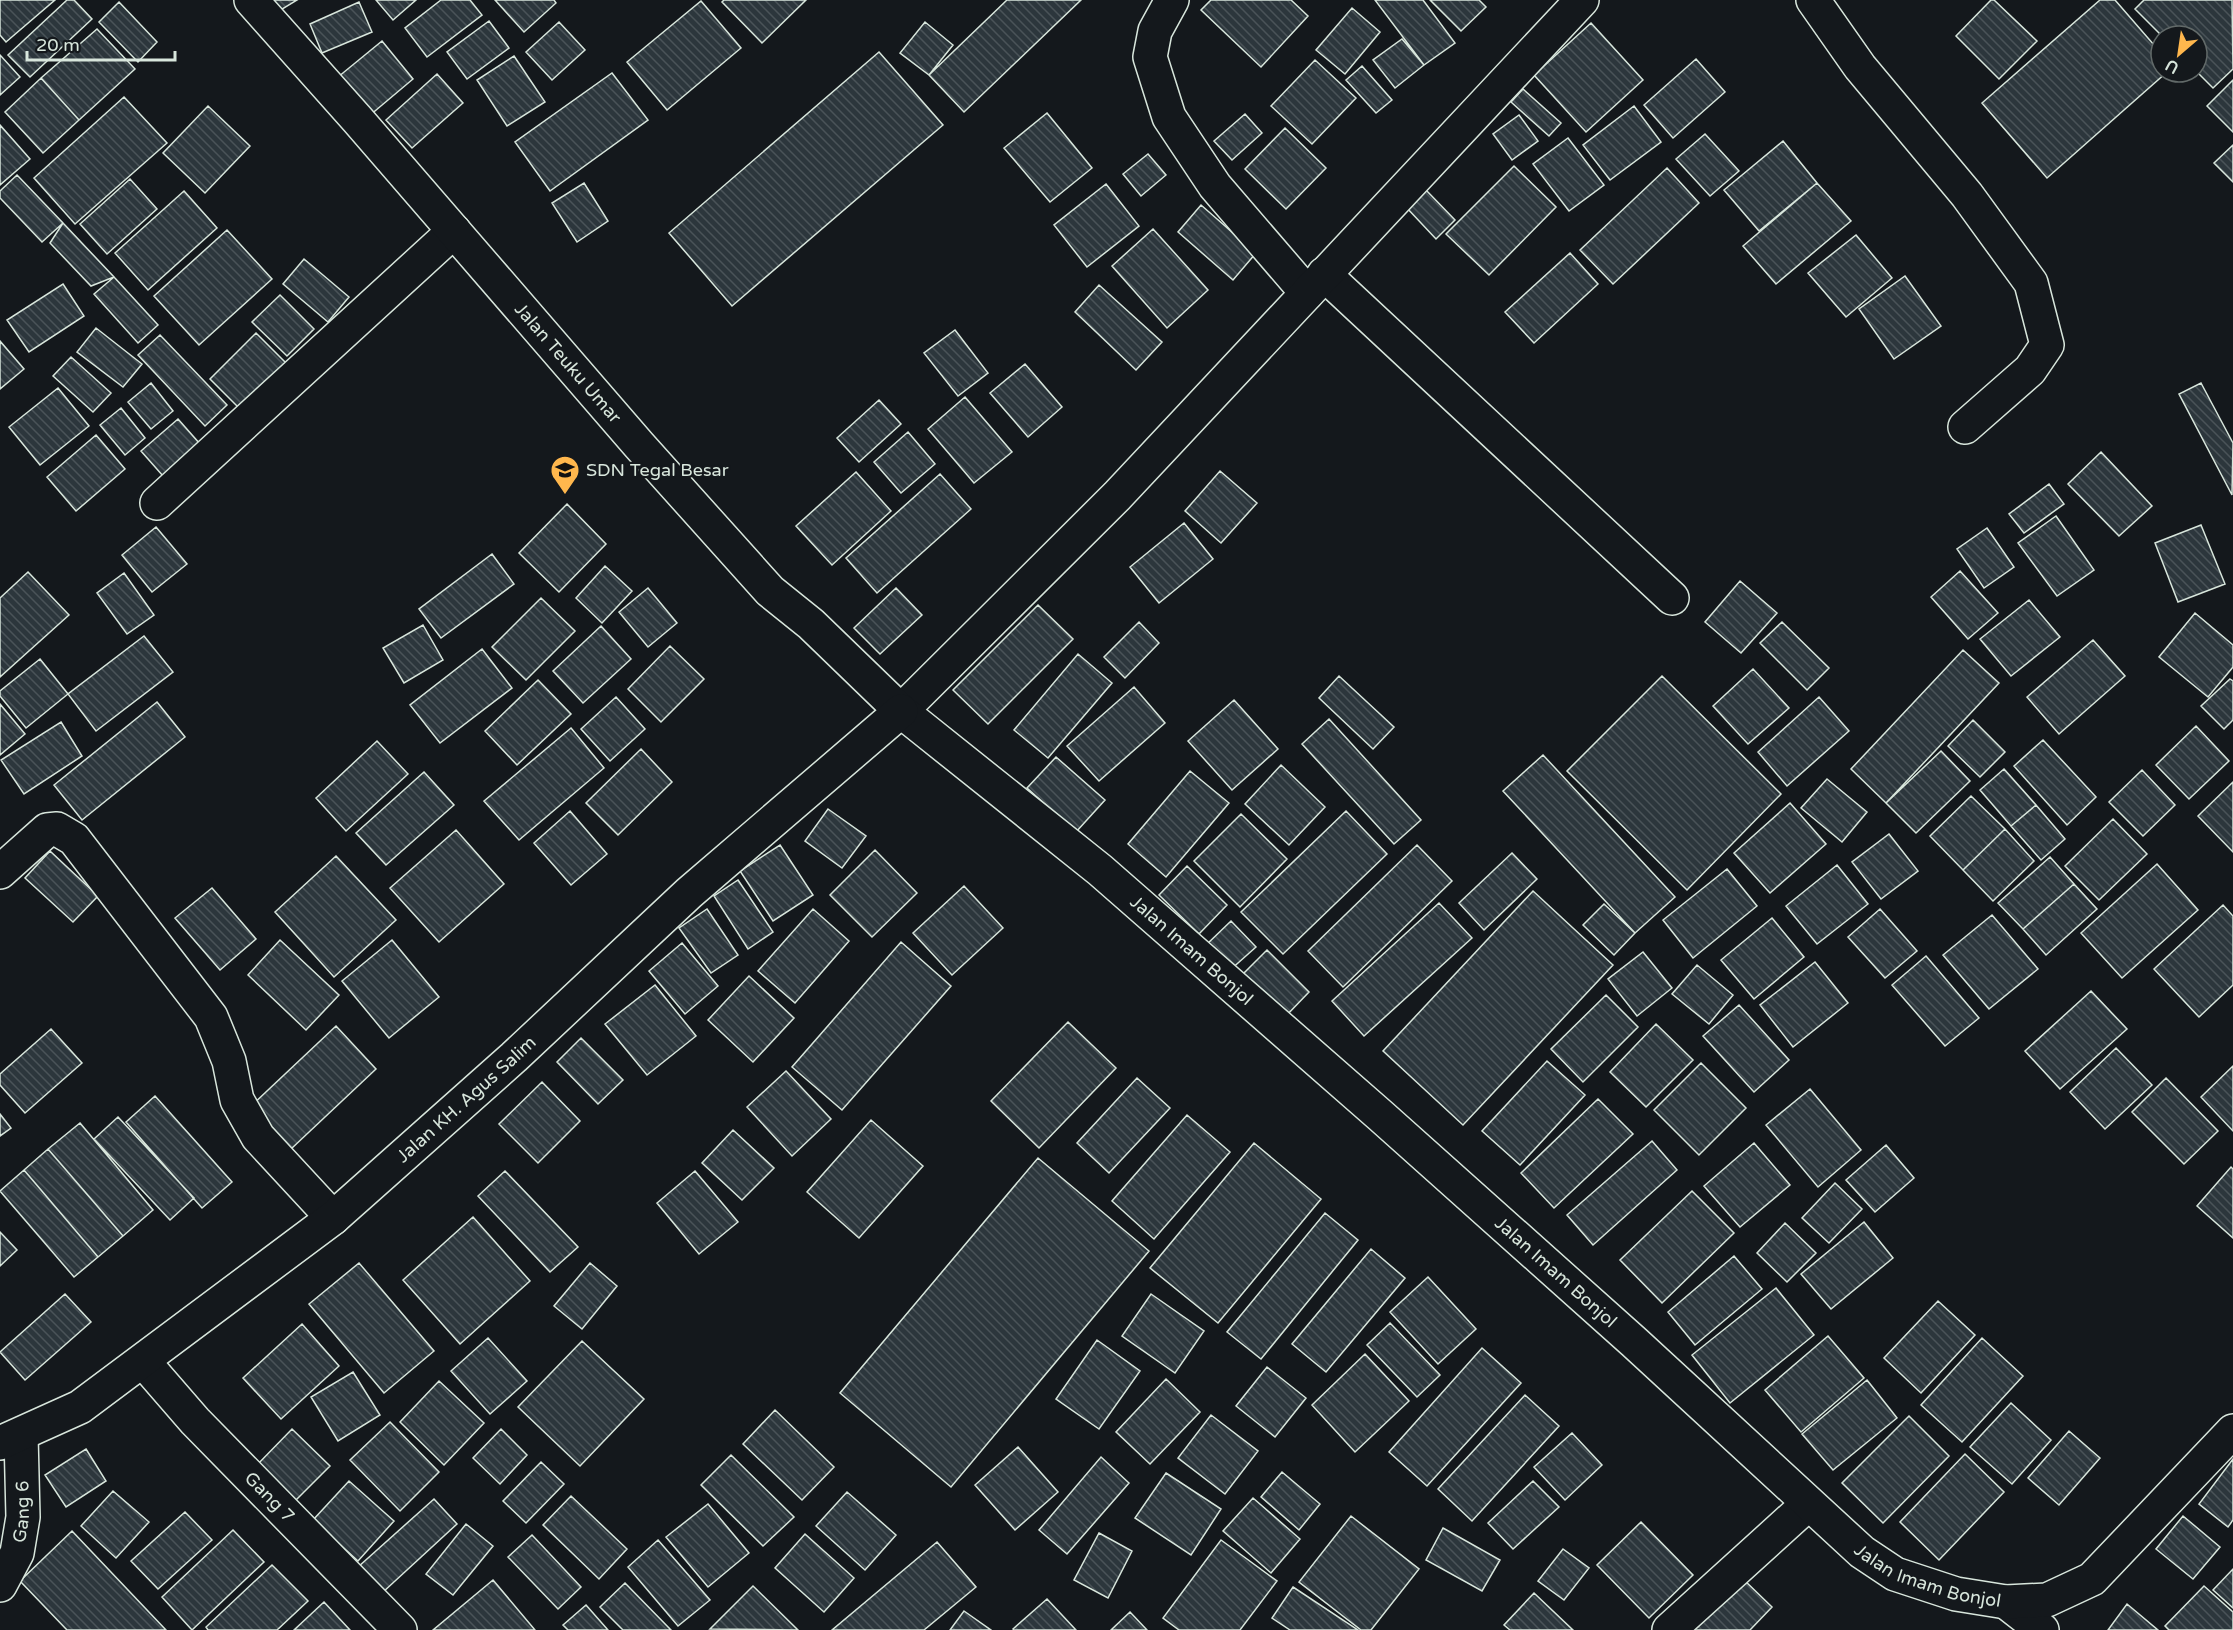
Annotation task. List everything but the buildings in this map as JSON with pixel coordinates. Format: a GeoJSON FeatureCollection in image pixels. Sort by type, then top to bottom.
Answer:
{"type":"FeatureCollection","features":[{"type":"Feature","properties":{"kind":"street","name":"Jalan Teuku Umar"},"geometry":{"type":"LineString","coordinates":[[251,0],[624,428],[770,591],[811,624],[901,711]]}},
{"type":"Feature","properties":{"kind":"street"},"geometry":{"type":"LineString","coordinates":[[1172,0],[1155,31],[1150,57],[1169,117],[1215,186],[1315,283],[1672,598]]}},
{"type":"Feature","properties":{"kind":"street","name":"Jalan KH. Agus Salim"},"geometry":{"type":"LineString","coordinates":[[10,1439],[80,1407],[333,1218],[514,1057],[689,893],[901,711],[1117,496],[1582,0]]}},
{"type":"Feature","properties":{"kind":"street"},"geometry":{"type":"LineString","coordinates":[[1813,0],[1860,67],[1967,195],[2031,283],[2047,345],[2030,370],[1965,427]]}},
{"type":"Feature","properties":{"kind":"street"},"geometry":{"type":"LineString","coordinates":[[157,503],[454,231]]}},
{"type":"Feature","properties":{"kind":"street","name":"Jalan Imam Bonjol"},"geometry":{"type":"LineString","coordinates":[[901,711],[1100,870],[1346,1085],[1634,1342],[1862,1552],[1895,1574],[1956,1594],[2006,1602],[2047,1600],[2092,1579],[2233,1431]]}},
{"type":"Feature","properties":{"kind":"street"},"geometry":{"type":"LineString","coordinates":[[0,872],[47,830],[57,829],[75,839],[211,1017],[229,1060],[237,1100],[258,1137],[333,1218]]}},
{"type":"Feature","properties":{"kind":"street","name":"Gang 7"},"geometry":{"type":"LineString","coordinates":[[143,1361],[195,1421],[399,1630]]}},
{"type":"Feature","properties":{"kind":"street","name":"Gang 6"},"geometry":{"type":"LineString","coordinates":[[0,1585],[17,1553],[23,1517],[10,1439]]}},
{"type":"Feature","properties":{"kind":"street"},"geometry":{"type":"LineString","coordinates":[[1669,1630],[1808,1504]]}},
{"type":"Feature","properties":{"kind":"street"},"geometry":{"type":"LineString","coordinates":[[2006,1602],[2042,1630]]}},
{"type":"Feature","properties":{"kind":"place","name":"SDN Tegal Besar"},"geometry":{"type":"Point","coordinates":[565,496]}}]}
